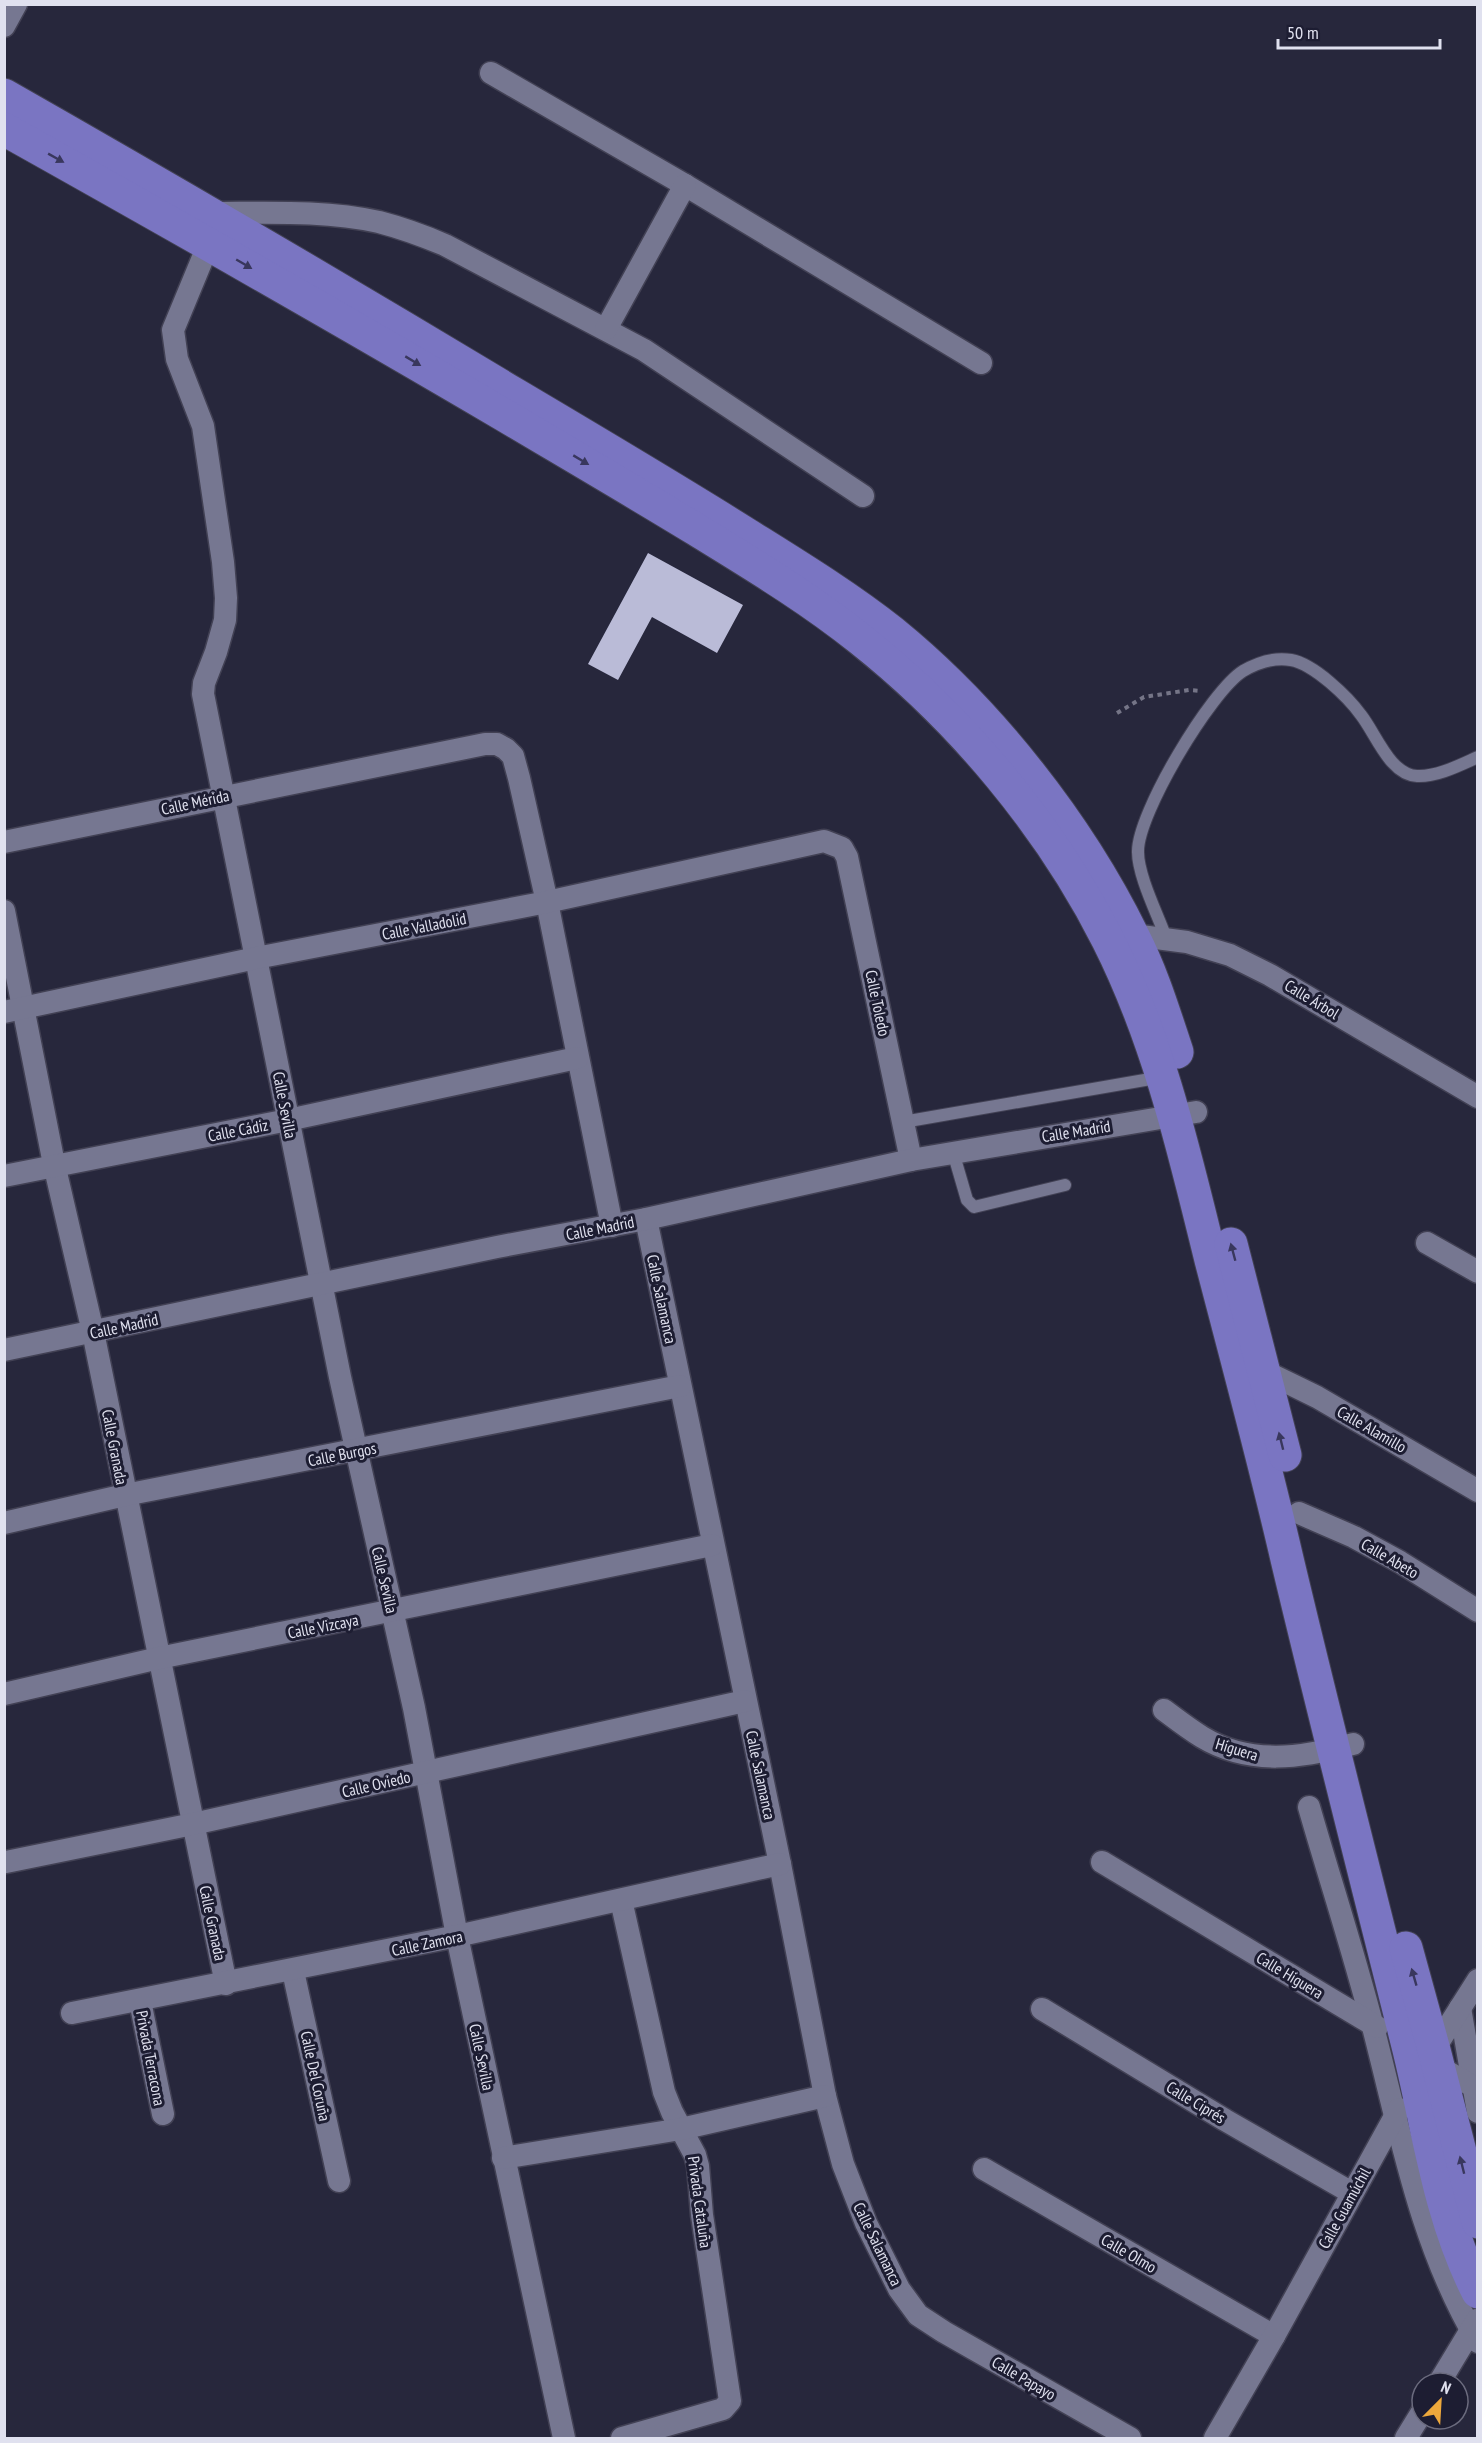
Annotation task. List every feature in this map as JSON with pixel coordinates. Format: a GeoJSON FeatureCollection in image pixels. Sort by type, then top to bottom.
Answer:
{"type":"FeatureCollection","features":[{"type":"Feature","properties":{"kind":"main road"},"geometry":{"type":"LineString","coordinates":[[4,95],[209,228],[751,564],[829,615],[908,680],[958,729],[999,777],[1074,880],[1105,934],[1126,979],[1162,1077],[1185,1113],[1264,1371],[1299,1512],[1343,1747]]}},
{"type":"Feature","properties":{"kind":"main road"},"geometry":{"type":"LineString","coordinates":[[4,129],[209,228],[670,487],[802,569],[852,602],[894,634],[976,711],[1017,759],[1068,827],[1133,935],[1162,1006],[1272,1493],[1343,1747],[1380,1858],[1425,2061],[1478,2222]]}},
{"type":"Feature","properties":{"kind":"main road"},"geometry":{"type":"LineString","coordinates":[[1425,2061],[1434,2168],[1452,2234],[1478,2292]]}},
{"type":"Feature","properties":{"kind":"street"},"geometry":{"type":"LineString","coordinates":[[4,26],[16,4]]}},
{"type":"Feature","properties":{"kind":"street"},"geometry":{"type":"LineString","coordinates":[[491,73],[685,185],[981,363]]}},
{"type":"Feature","properties":{"kind":"street"},"geometry":{"type":"LineString","coordinates":[[606,329],[685,185]]}},
{"type":"Feature","properties":{"kind":"street"},"geometry":{"type":"LineString","coordinates":[[209,228],[340,216],[378,222],[411,231],[445,245],[606,329],[682,374],[863,496]]}},
{"type":"Feature","properties":{"kind":"street","name":"Calle Sevilla"},"geometry":{"type":"LineString","coordinates":[[209,228],[173,330],[177,359],[203,426],[226,598],[225,620],[219,644],[204,683],[203,694],[288,1120],[357,1451],[414,1708],[457,1936],[564,2439]]}},
{"type":"Feature","properties":{"kind":"street","name":"Calle Mérida"},"geometry":{"type":"LineString","coordinates":[[4,842],[386,763],[485,744],[497,744],[513,756],[547,902]]}},
{"type":"Feature","properties":{"kind":"street","name":"Calle Valladolid"},"geometry":{"type":"LineString","coordinates":[[14,1009],[256,958],[547,902],[813,842],[824,841],[842,848]]}},
{"type":"Feature","properties":{"kind":"street","name":"Calle Toledo"},"geometry":{"type":"LineString","coordinates":[[842,848],[848,857],[851,870],[911,1160]]}},
{"type":"Feature","properties":{"kind":"street"},"geometry":{"type":"LineString","coordinates":[[547,902],[612,1226]]}},
{"type":"Feature","properties":{"kind":"street","name":"Calle Granada"},"geometry":{"type":"LineString","coordinates":[[4,911],[14,1009],[54,1164],[93,1332],[226,1984]]}},
{"type":"Feature","properties":{"kind":"street","name":"Calle Árbol"},"geometry":{"type":"LineString","coordinates":[[1133,935],[1166,938],[1230,955],[1270,975],[1478,1097]]}},
{"type":"Feature","properties":{"kind":"street","name":"Calle Cádiz"},"geometry":{"type":"LineString","coordinates":[[4,1176],[54,1164],[288,1120],[578,1058]]}},
{"type":"Feature","properties":{"kind":"street","name":"Calle Madrid"},"geometry":{"type":"LineString","coordinates":[[4,1350],[322,1283],[646,1219],[911,1160],[1185,1113]]}},
{"type":"Feature","properties":{"kind":"street","name":"Calle Salamanca"},"geometry":{"type":"LineString","coordinates":[[646,1219],[780,1864],[825,2097],[843,2164],[856,2201],[881,2256],[899,2289],[918,2315]]}},
{"type":"Feature","properties":{"kind":"street"},"geometry":{"type":"LineString","coordinates":[[1427,1243],[1478,1272]]}},
{"type":"Feature","properties":{"kind":"street","name":"Calle Alamillo"},"geometry":{"type":"LineString","coordinates":[[1264,1371],[1317,1397],[1478,1491]]}},
{"type":"Feature","properties":{"kind":"street","name":"Calle Burgos"},"geometry":{"type":"LineString","coordinates":[[4,1523],[125,1495],[680,1386]]}},
{"type":"Feature","properties":{"kind":"street","name":"Calle Abeto"},"geometry":{"type":"LineString","coordinates":[[1299,1512],[1354,1537],[1400,1562],[1478,1611]]}},
{"type":"Feature","properties":{"kind":"street","name":"Calle Vizcaya"},"geometry":{"type":"LineString","coordinates":[[4,1694],[159,1658],[712,1545]]}},
{"type":"Feature","properties":{"kind":"street","name":"Calle Oviedo"},"geometry":{"type":"LineString","coordinates":[[6,1862],[193,1824],[745,1701]]}},
{"type":"Feature","properties":{"kind":"street","name":"Higuera"},"geometry":{"type":"LineString","coordinates":[[1164,1710],[1201,1736],[1238,1753],[1260,1758],[1284,1758],[1343,1747]]}},
{"type":"Feature","properties":{"kind":"street"},"geometry":{"type":"LineString","coordinates":[[1309,1807],[1372,2024],[1423,2223],[1442,2273],[1475,2330],[1447,2371]]}},
{"type":"Feature","properties":{"kind":"street","name":"Calle Higuera"},"geometry":{"type":"LineString","coordinates":[[1102,1862],[1372,2024],[1425,2061],[1475,2088]]}},
{"type":"Feature","properties":{"kind":"street","name":"Calle Zamora"},"geometry":{"type":"LineString","coordinates":[[72,2013],[293,1971],[780,1864]]}},
{"type":"Feature","properties":{"kind":"street","name":"Privada Cataluña"},"geometry":{"type":"LineString","coordinates":[[621,1900],[664,2092],[695,2155],[698,2166],[702,2215],[730,2392],[728,2405],[723,2409],[622,2439]]}},
{"type":"Feature","properties":{"kind":"street","name":"Calle Del Coruña"},"geometry":{"type":"LineString","coordinates":[[293,1971],[339,2181]]}},
{"type":"Feature","properties":{"kind":"street","name":"Calle Guamúchil"},"geometry":{"type":"LineString","coordinates":[[1215,2439],[1425,2061],[1478,1980]]}},
{"type":"Feature","properties":{"kind":"street","name":"Privada Terracona"},"geometry":{"type":"LineString","coordinates":[[140,2001],[163,2114]]}},
{"type":"Feature","properties":{"kind":"street"},"geometry":{"type":"LineString","coordinates":[[1460,2008],[1478,2112]]}},
{"type":"Feature","properties":{"kind":"street","name":"Calle Ciprés"},"geometry":{"type":"LineString","coordinates":[[1042,2009],[1225,2120],[1352,2193]]}},
{"type":"Feature","properties":{"kind":"street"},"geometry":{"type":"LineString","coordinates":[[503,2158],[681,2129],[825,2097]]}},
{"type":"Feature","properties":{"kind":"street","name":"Calle Olmo"},"geometry":{"type":"LineString","coordinates":[[984,2169],[1274,2336]]}},
{"type":"Feature","properties":{"kind":"street","name":"Calle Papayo"},"geometry":{"type":"LineString","coordinates":[[918,2315],[1130,2439]]}},
{"type":"Feature","properties":{"kind":"lane"},"geometry":{"type":"LineString","coordinates":[[1166,938],[1140,868],[1139,840],[1146,816],[1161,786],[1220,692],[1242,672],[1265,661],[1291,660],[1312,670],[1344,695],[1362,715],[1392,762],[1404,773],[1428,776],[1478,757]]}},
{"type":"Feature","properties":{"kind":"lane"},"geometry":{"type":"LineString","coordinates":[[903,1122],[1162,1077]]}},
{"type":"Feature","properties":{"kind":"lane"},"geometry":{"type":"LineString","coordinates":[[953,1152],[967,1200],[974,1207],[1065,1185]]}},
{"type":"Feature","properties":{"kind":"path"},"geometry":{"type":"LineString","coordinates":[[1117,714],[1144,697],[1189,690],[1220,692]]}},
{"type":"Feature","properties":{"kind":"building"},"geometry":{"type":"Polygon","coordinates":[[[648,553],[743,605],[717,653],[652,617],[618,680],[588,664],[648,553]]]}}]}
